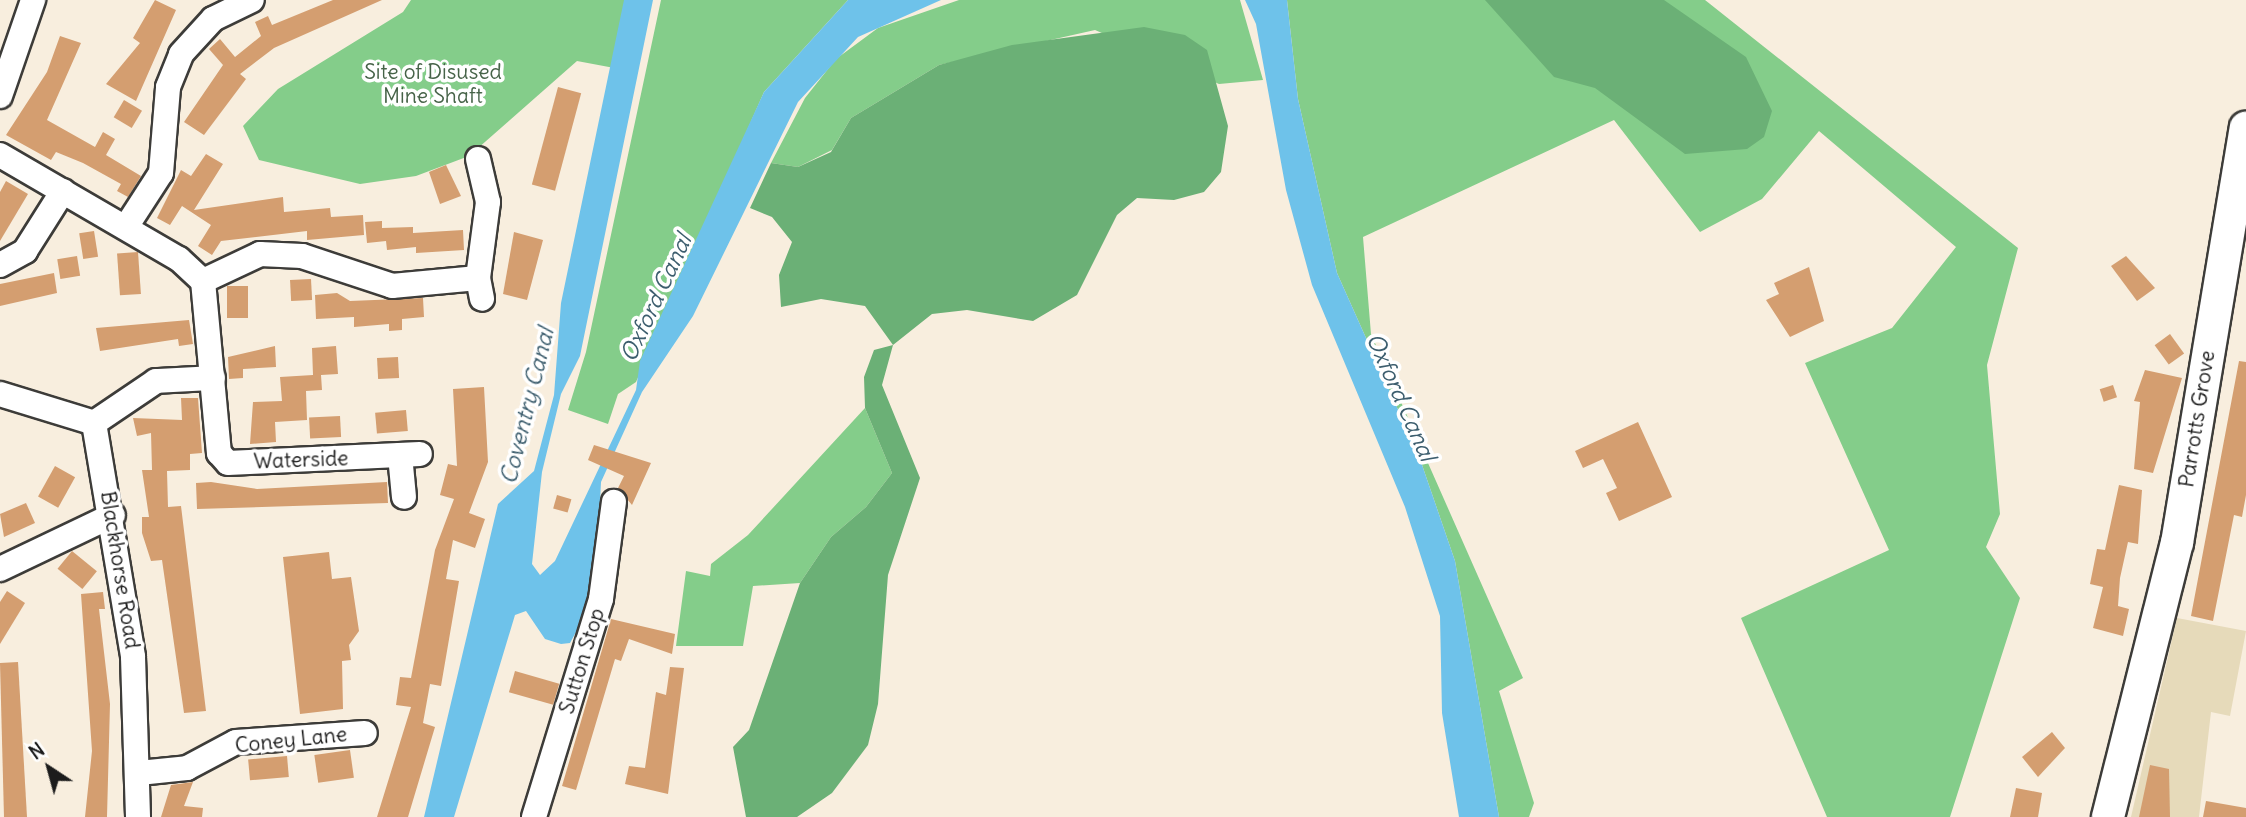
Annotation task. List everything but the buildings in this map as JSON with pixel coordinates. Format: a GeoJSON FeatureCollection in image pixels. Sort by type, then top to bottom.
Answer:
{"type":"FeatureCollection","features":[{"type":"Feature","properties":{"kind":"main road","name":"Parrotts Grove"},"geometry":{"type":"LineString","coordinates":[[2108,817],[2139,709],[2177,543],[2246,128]]}},
{"type":"Feature","properties":{"kind":"street"},"geometry":{"type":"LineString","coordinates":[[0,96],[33,0]]}},
{"type":"Feature","properties":{"kind":"street"},"geometry":{"type":"LineString","coordinates":[[126,227],[161,173],[168,87],[181,54],[192,37],[242,1]]}},
{"type":"Feature","properties":{"kind":"street"},"geometry":{"type":"LineString","coordinates":[[0,155],[126,227],[203,281],[212,378],[156,382],[94,423],[0,394]]}},
{"type":"Feature","properties":{"kind":"street"},"geometry":{"type":"LineString","coordinates":[[203,281],[260,254],[302,256],[392,286],[480,288],[488,202],[478,159]]}},
{"type":"Feature","properties":{"kind":"street"},"geometry":{"type":"LineString","coordinates":[[0,265],[24,251],[63,191]]}},
{"type":"Feature","properties":{"kind":"street","name":"Waterside"},"geometry":{"type":"LineString","coordinates":[[212,378],[219,453],[228,463],[410,455],[404,497]]}},
{"type":"Feature","properties":{"kind":"street","name":"Blackhorse Road"},"geometry":{"type":"LineString","coordinates":[[94,423],[113,514],[133,657],[139,773],[138,817]]}},
{"type":"Feature","properties":{"kind":"street","name":"Sutton Stop"},"geometry":{"type":"LineString","coordinates":[[534,817],[601,598],[614,502]]}},
{"type":"Feature","properties":{"kind":"street"},"geometry":{"type":"LineString","coordinates":[[0,569],[113,514]]}},
{"type":"Feature","properties":{"kind":"street","name":"Coney Lane"},"geometry":{"type":"LineString","coordinates":[[139,773],[187,768],[236,742],[365,733]]}},
{"type":"Feature","properties":{"kind":"shaded area"},"geometry":{"type":"Polygon","coordinates":[[[2177,618],[2246,631],[2230,716],[2211,712],[2199,817],[2131,817],[2177,618]]]}},
{"type":"Feature","properties":{"kind":"green space","name":"Site of Disused Mine Shaft"},"geometry":{"type":"Polygon","coordinates":[[[411,0],[638,0],[625,70],[577,61],[469,156],[416,176],[360,184],[259,160],[243,126],[278,89],[403,12],[411,0]]]}},
{"type":"Feature","properties":{"kind":"green space"},"geometry":{"type":"Polygon","coordinates":[[[661,0],[848,0],[764,92],[636,382],[618,394],[608,424],[568,410],[586,352],[661,0]]]}},
{"type":"Feature","properties":{"kind":"green space"},"geometry":{"type":"Polygon","coordinates":[[[959,0],[1240,0],[1263,80],[1219,84],[1095,30],[939,65],[851,118],[832,150],[798,167],[771,163],[805,98],[836,59],[878,28],[959,0]]]}},
{"type":"Feature","properties":{"kind":"green space"},"geometry":{"type":"Polygon","coordinates":[[[1287,0],[1705,0],[2018,248],[1987,365],[2000,514],[1986,547],[2020,598],[1950,817],[1827,817],[1741,618],[1889,550],[1805,363],[1892,328],[1956,247],[1819,131],[1762,199],[1700,232],[1614,120],[1363,237],[1371,334],[1523,678],[1499,691],[1534,803],[1529,817],[1499,817],[1455,561],[1420,459],[1337,273],[1298,99],[1287,0]]]}},
{"type":"Feature","properties":{"kind":"green space"},"geometry":{"type":"Polygon","coordinates":[[[1485,0],[1664,0],[1746,57],[1772,111],[1764,137],[1747,149],[1685,154],[1595,88],[1554,77],[1485,0]]]}},
{"type":"Feature","properties":{"kind":"green space"},"geometry":{"type":"Polygon","coordinates":[[[1144,27],[1185,35],[1207,50],[1228,126],[1221,172],[1204,192],[1174,200],[1137,198],[1117,215],[1077,295],[1033,321],[967,310],[932,314],[893,345],[865,306],[821,299],[781,307],[779,275],[792,242],[772,217],[750,208],[771,163],[798,167],[831,152],[851,118],[939,65],[1012,45],[1144,27]]]}},
{"type":"Feature","properties":{"kind":"green space"},"geometry":{"type":"Polygon","coordinates":[[[893,345],[882,385],[920,478],[888,575],[878,704],[868,745],[832,793],[797,817],[746,817],[733,747],[749,730],[800,583],[831,537],[866,507],[892,473],[865,408],[864,377],[874,350],[893,345]]]}},
{"type":"Feature","properties":{"kind":"green space"},"geometry":{"type":"Polygon","coordinates":[[[865,408],[892,473],[866,507],[831,537],[800,583],[753,586],[743,646],[676,646],[686,571],[710,576],[711,564],[748,535],[865,408]]]}},
{"type":"Feature","properties":{"kind":"water"},"geometry":{"type":"Polygon","coordinates":[[[624,0],[653,0],[580,356],[561,394],[542,472],[532,564],[540,575],[555,561],[636,390],[640,361],[764,92],[848,0],[941,0],[858,37],[798,102],[693,316],[642,392],[601,482],[596,581],[581,623],[570,643],[561,644],[545,639],[526,611],[515,615],[454,817],[424,817],[498,504],[534,471],[554,395],[561,303],[624,0]]]}},
{"type":"Feature","properties":{"kind":"water"},"geometry":{"type":"Polygon","coordinates":[[[1245,0],[1287,0],[1298,99],[1337,273],[1420,459],[1455,561],[1499,817],[1459,817],[1442,713],[1440,616],[1405,507],[1312,285],[1286,190],[1256,24],[1245,0]]]}},
{"type":"Feature","properties":{"kind":"water label","name":"Oxford Canal"},"geometry":{"type":"Point","coordinates":[656,298]}},
{"type":"Feature","properties":{"kind":"water label","name":"Oxford Canal"},"geometry":{"type":"Point","coordinates":[1401,397]}},
{"type":"Feature","properties":{"kind":"water label","name":"Coventry Canal"},"geometry":{"type":"Point","coordinates":[527,406]}}]}
